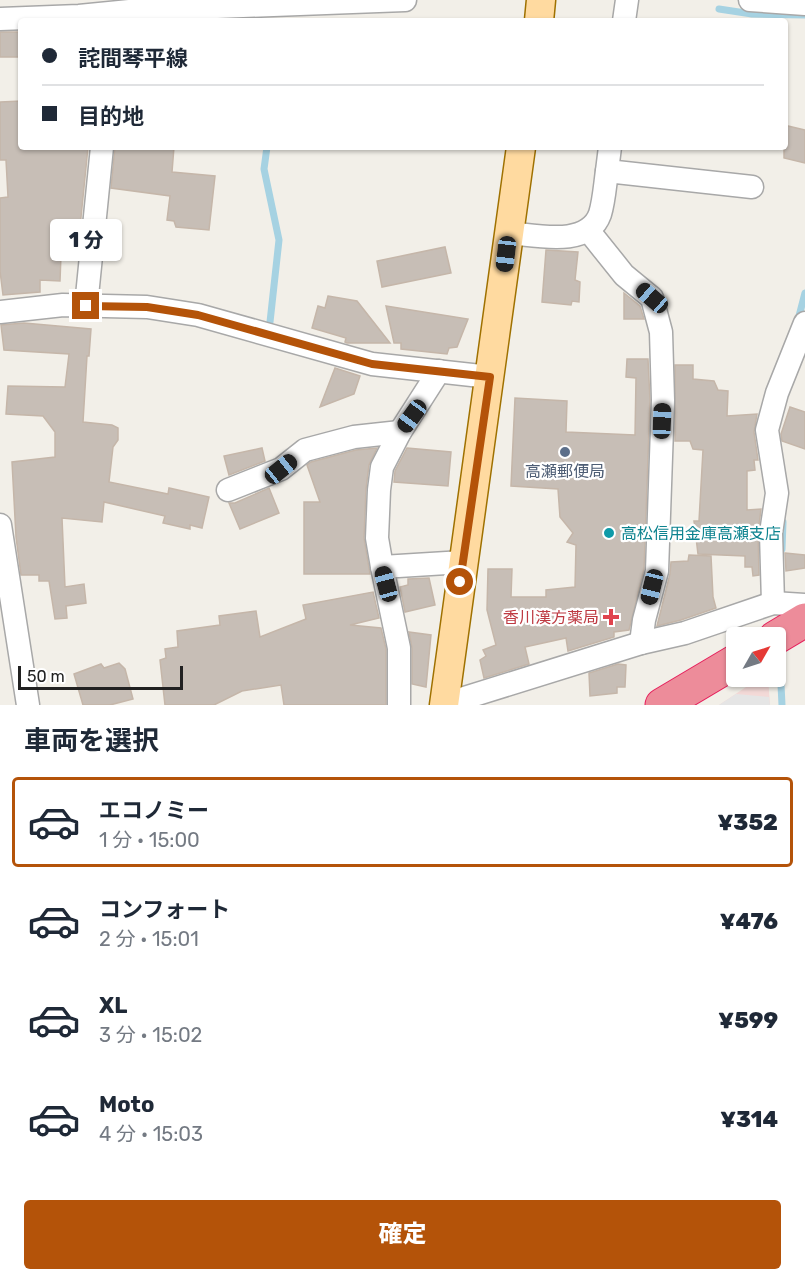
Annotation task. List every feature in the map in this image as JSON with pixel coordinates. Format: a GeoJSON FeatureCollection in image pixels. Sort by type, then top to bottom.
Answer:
{"type":"FeatureCollection","features":[{"type":"Feature","properties":{"kind":"highway"},"geometry":{"type":"LineString","coordinates":[[786,631],[805,620]]}},
{"type":"Feature","properties":{"kind":"highway"},"geometry":{"type":"LineString","coordinates":[[662,705],[726,667]]}},
{"type":"Feature","properties":{"kind":"main road"},"geometry":{"type":"LineString","coordinates":[[539,18],[542,0]]}},
{"type":"Feature","properties":{"kind":"main road"},"geometry":{"type":"LineString","coordinates":[[444,705],[521,150]]}},
{"type":"Feature","properties":{"kind":"street"},"geometry":{"type":"LineString","coordinates":[[26,18],[405,0]]}},
{"type":"Feature","properties":{"kind":"street"},"geometry":{"type":"LineString","coordinates":[[624,18],[627,0]]}},
{"type":"Feature","properties":{"kind":"street"},"geometry":{"type":"LineString","coordinates":[[750,0],[805,4]]}},
{"type":"Feature","properties":{"kind":"street"},"geometry":{"type":"LineString","coordinates":[[0,19],[18,18]]}},
{"type":"Feature","properties":{"kind":"street"},"geometry":{"type":"LineString","coordinates":[[86,306],[102,150]]}},
{"type":"Feature","properties":{"kind":"street"},"geometry":{"type":"LineString","coordinates":[[509,233],[570,237],[588,230],[599,215],[610,150]]}},
{"type":"Feature","properties":{"kind":"street"},"geometry":{"type":"LineString","coordinates":[[607,171],[752,187]]}},
{"type":"Feature","properties":{"kind":"street"},"geometry":{"type":"LineString","coordinates":[[588,230],[624,275],[652,298],[661,332],[663,400],[657,571],[644,620],[641,643]]}},
{"type":"Feature","properties":{"kind":"street"},"geometry":{"type":"LineString","coordinates":[[0,312],[63,305],[147,307],[198,315],[372,364],[490,377]]}},
{"type":"Feature","properties":{"kind":"street"},"geometry":{"type":"LineString","coordinates":[[773,603],[771,533],[777,493],[767,430],[777,393],[805,323]]}},
{"type":"Feature","properties":{"kind":"street"},"geometry":{"type":"LineString","coordinates":[[399,705],[399,648],[377,538],[379,490],[382,467],[400,432],[439,371]]}},
{"type":"Feature","properties":{"kind":"street"},"geometry":{"type":"LineString","coordinates":[[228,490],[281,469],[305,450],[354,437],[400,432]]}},
{"type":"Feature","properties":{"kind":"street"},"geometry":{"type":"LineString","coordinates":[[0,525],[28,705]]}},
{"type":"Feature","properties":{"kind":"street"},"geometry":{"type":"LineString","coordinates":[[382,567],[463,562]]}},
{"type":"Feature","properties":{"kind":"street"},"geometry":{"type":"LineString","coordinates":[[444,705],[641,643],[685,633],[773,603],[805,605]]}},
{"type":"Feature","properties":{"kind":"shaded area"},"geometry":{"type":"Polygon","coordinates":[[[746,687],[769,687],[770,705],[719,705],[746,687]]]}},
{"type":"Feature","properties":{"kind":"shaded area"},"geometry":{"type":"Polygon","coordinates":[[[736,694],[769,697],[770,705],[719,705],[736,694]]]}},
{"type":"Feature","properties":{"kind":"building"},"geometry":{"type":"Polygon","coordinates":[[[0,32],[18,32],[18,57],[0,57],[0,32]]]}},
{"type":"Feature","properties":{"kind":"building"},"geometry":{"type":"Polygon","coordinates":[[[18,101],[18,150],[88,150],[77,257],[61,255],[60,281],[40,280],[40,292],[3,295],[0,271],[0,198],[8,197],[6,160],[0,160],[0,102],[18,101]]]}},
{"type":"Feature","properties":{"kind":"building"},"geometry":{"type":"Polygon","coordinates":[[[788,126],[805,130],[805,163],[784,158],[784,150],[788,150],[788,126]]]}},
{"type":"Feature","properties":{"kind":"building"},"geometry":{"type":"Polygon","coordinates":[[[115,150],[174,150],[172,172],[215,176],[209,230],[176,227],[174,221],[167,220],[170,196],[111,188],[115,150]]]}},
{"type":"Feature","properties":{"kind":"building"},"geometry":{"type":"Polygon","coordinates":[[[445,247],[451,273],[382,287],[377,261],[445,247]]]}},
{"type":"Feature","properties":{"kind":"building"},"geometry":{"type":"Polygon","coordinates":[[[546,250],[578,252],[575,280],[580,282],[579,302],[572,301],[571,305],[542,302],[546,250]]]}},
{"type":"Feature","properties":{"kind":"building"},"geometry":{"type":"Polygon","coordinates":[[[624,293],[640,306],[644,319],[624,319],[624,293]]]}},
{"type":"Feature","properties":{"kind":"building"},"geometry":{"type":"Polygon","coordinates":[[[328,296],[357,301],[390,343],[347,343],[346,338],[312,328],[318,306],[325,308],[328,296]]]}},
{"type":"Feature","properties":{"kind":"building"},"geometry":{"type":"Polygon","coordinates":[[[386,306],[468,319],[457,347],[449,348],[447,354],[401,349],[401,343],[394,343],[386,306]]]}},
{"type":"Feature","properties":{"kind":"building"},"geometry":{"type":"Polygon","coordinates":[[[24,323],[91,329],[83,422],[112,425],[118,428],[118,440],[113,447],[109,482],[168,494],[169,488],[209,497],[202,528],[190,525],[190,529],[163,523],[165,516],[104,502],[102,522],[62,518],[65,587],[84,584],[86,603],[66,606],[67,618],[55,619],[49,581],[39,581],[39,575],[21,575],[16,537],[12,462],[55,457],[55,432],[43,416],[6,414],[8,386],[65,387],[69,354],[4,350],[1,325],[24,323]]]}},
{"type":"Feature","properties":{"kind":"building"},"geometry":{"type":"Polygon","coordinates":[[[627,359],[648,359],[650,400],[644,569],[629,630],[614,632],[614,637],[568,651],[566,638],[525,647],[529,664],[484,678],[480,660],[486,656],[483,650],[496,645],[487,610],[488,569],[512,569],[511,597],[546,597],[546,590],[575,587],[576,545],[567,542],[573,533],[560,517],[558,489],[511,486],[515,398],[567,401],[566,432],[635,435],[636,378],[626,377],[627,359]]]}},
{"type":"Feature","properties":{"kind":"building"},"geometry":{"type":"Polygon","coordinates":[[[675,365],[693,365],[693,379],[714,381],[718,390],[728,391],[727,416],[757,414],[754,432],[758,460],[754,460],[755,470],[747,471],[747,510],[761,509],[758,533],[759,575],[753,576],[752,567],[745,567],[745,556],[698,554],[694,521],[699,521],[703,450],[693,449],[690,441],[675,441],[675,365]]]}},
{"type":"Feature","properties":{"kind":"building"},"geometry":{"type":"Polygon","coordinates":[[[335,368],[360,376],[354,394],[320,407],[335,368]]]}},
{"type":"Feature","properties":{"kind":"building"},"geometry":{"type":"Polygon","coordinates":[[[790,407],[805,412],[805,449],[782,441],[781,434],[790,407]]]}},
{"type":"Feature","properties":{"kind":"building"},"geometry":{"type":"Polygon","coordinates":[[[262,448],[265,461],[229,475],[224,456],[262,448]]]}},
{"type":"Feature","properties":{"kind":"building"},"geometry":{"type":"Polygon","coordinates":[[[377,448],[369,465],[366,489],[364,538],[370,574],[304,574],[304,502],[320,502],[307,465],[356,450],[377,448]]]}},
{"type":"Feature","properties":{"kind":"building"},"geometry":{"type":"Polygon","coordinates":[[[407,448],[451,452],[448,486],[394,482],[395,471],[407,448]]]}},
{"type":"Feature","properties":{"kind":"building"},"geometry":{"type":"Polygon","coordinates":[[[269,488],[279,513],[240,529],[229,503],[235,503],[269,488]]]}},
{"type":"Feature","properties":{"kind":"building"},"geometry":{"type":"Polygon","coordinates":[[[785,553],[805,555],[805,568],[786,571],[785,553]]]}},
{"type":"Feature","properties":{"kind":"building"},"geometry":{"type":"Polygon","coordinates":[[[689,555],[711,556],[713,597],[716,608],[657,626],[671,562],[688,561],[689,555]]]}},
{"type":"Feature","properties":{"kind":"building"},"geometry":{"type":"Polygon","coordinates":[[[429,578],[435,605],[405,612],[400,587],[408,585],[408,579],[429,578]]]}},
{"type":"Feature","properties":{"kind":"building"},"geometry":{"type":"Polygon","coordinates":[[[373,592],[379,618],[350,625],[381,628],[386,649],[386,705],[284,705],[281,685],[242,691],[214,705],[165,705],[160,660],[166,658],[165,649],[178,647],[177,631],[220,625],[219,616],[256,611],[260,637],[306,619],[303,605],[373,592]]]}},
{"type":"Feature","properties":{"kind":"building"},"geometry":{"type":"Polygon","coordinates":[[[409,632],[431,635],[426,687],[412,684],[412,648],[409,632]]]}},
{"type":"Feature","properties":{"kind":"building"},"geometry":{"type":"Polygon","coordinates":[[[119,663],[125,669],[133,699],[110,705],[83,705],[74,674],[101,664],[104,668],[119,663]]]}},
{"type":"Feature","properties":{"kind":"building"},"geometry":{"type":"Polygon","coordinates":[[[618,664],[626,665],[625,687],[617,687],[617,693],[590,696],[589,673],[618,664]]]}},
{"type":"Feature","properties":{"kind":"waterway"},"geometry":{"type":"LineString","coordinates":[[719,9],[752,14],[805,15]]}},
{"type":"Feature","properties":{"kind":"waterway"},"geometry":{"type":"LineString","coordinates":[[267,150],[264,169],[279,240],[270,322]]}},
{"type":"Feature","properties":{"kind":"waterway"},"geometry":{"type":"LineString","coordinates":[[798,320],[805,293]]}},
{"type":"Feature","properties":{"kind":"waterway"},"geometry":{"type":"LineString","coordinates":[[782,549],[783,522]]}},
{"type":"Feature","properties":{"kind":"waterway"},"geometry":{"type":"LineString","coordinates":[[781,687],[782,705]]}},
{"type":"Feature","properties":{"kind":"place","name":"高瀬郵便局"},"geometry":{"type":"Point","coordinates":[565,452]}},
{"type":"Feature","properties":{"kind":"place","name":"高松信用金庫高瀬支店"},"geometry":{"type":"Point","coordinates":[609,533]}},
{"type":"Feature","properties":{"kind":"place","name":"香川漢方薬局"},"geometry":{"type":"Point","coordinates":[611,617]}},
{"type":"Feature","properties":{"kind":"route"},"geometry":{"type":"LineString","coordinates":[[86,306],[147,307],[198,315],[372,364],[490,377],[460,582]]}}]}
